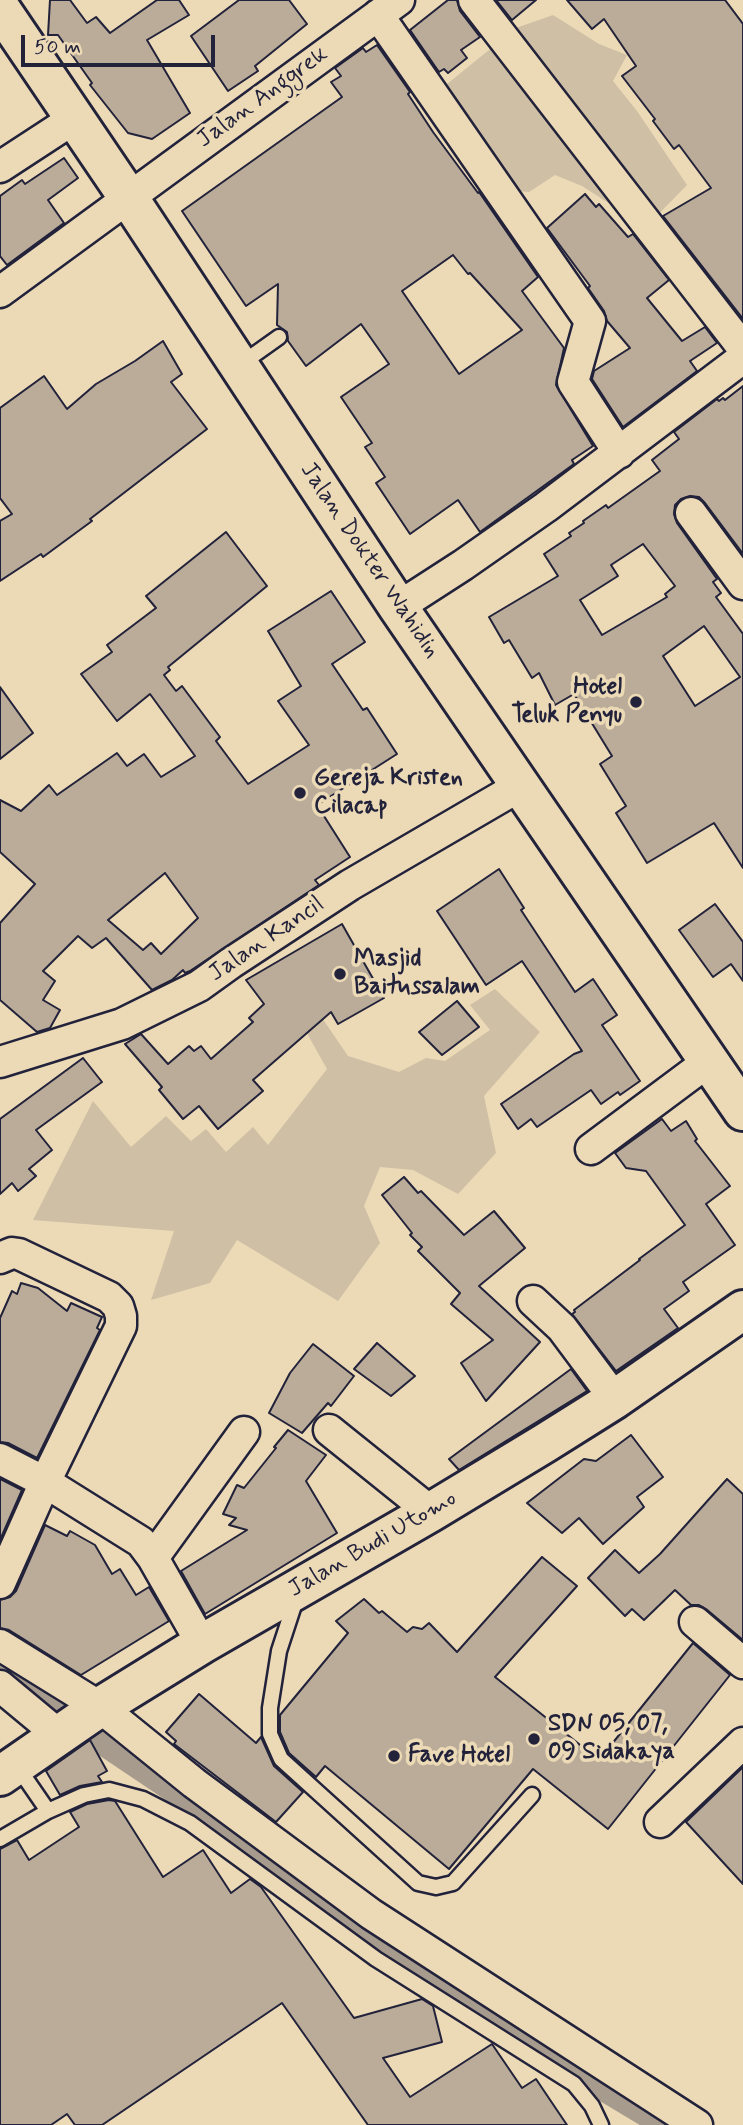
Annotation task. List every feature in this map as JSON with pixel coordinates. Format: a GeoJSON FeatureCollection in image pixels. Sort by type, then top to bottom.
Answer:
{"type":"FeatureCollection","features":[{"type":"Feature","properties":{"kind":"street"},"geometry":{"type":"LineString","coordinates":[[474,0],[743,348]]}},
{"type":"Feature","properties":{"kind":"street"},"geometry":{"type":"LineString","coordinates":[[388,7],[590,321],[573,382],[619,453]]}},
{"type":"Feature","properties":{"kind":"street","name":"Jalan Anggrek"},"geometry":{"type":"LineString","coordinates":[[0,292],[388,7]]}},
{"type":"Feature","properties":{"kind":"street","name":"Jalan Dokter Wahidin"},"geometry":{"type":"LineString","coordinates":[[0,8],[398,607],[743,1111]]}},
{"type":"Feature","properties":{"kind":"street"},"geometry":{"type":"LineString","coordinates":[[0,167],[75,118]]}},
{"type":"Feature","properties":{"kind":"street"},"geometry":{"type":"LineString","coordinates":[[398,607],[463,565],[619,453],[743,358]]}},
{"type":"Feature","properties":{"kind":"street"},"geometry":{"type":"LineString","coordinates":[[691,513],[743,584]]}},
{"type":"Feature","properties":{"kind":"street","name":"Jalan Kancil"},"geometry":{"type":"LineString","coordinates":[[0,1062],[122,1024],[199,986],[351,885],[520,786]]}},
{"type":"Feature","properties":{"kind":"street"},"geometry":{"type":"LineString","coordinates":[[591,1149],[709,1060]]}},
{"type":"Feature","properties":{"kind":"street"},"geometry":{"type":"LineString","coordinates":[[0,1258],[12,1253],[19,1254],[109,1297],[118,1306],[121,1316],[121,1326],[45,1482],[0,1583]]}},
{"type":"Feature","properties":{"kind":"street"},"geometry":{"type":"LineString","coordinates":[[533,1301],[562,1328],[615,1399]]}},
{"type":"Feature","properties":{"kind":"street","name":"Jalan Budi Utomo"},"geometry":{"type":"LineString","coordinates":[[8,1771],[79,1721],[202,1644],[431,1512],[615,1399],[743,1310]]}},
{"type":"Feature","properties":{"kind":"street"},"geometry":{"type":"LineString","coordinates":[[328,1430],[431,1512]]}},
{"type":"Feature","properties":{"kind":"street"},"geometry":{"type":"LineString","coordinates":[[153,1558],[244,1432]]}},
{"type":"Feature","properties":{"kind":"street"},"geometry":{"type":"LineString","coordinates":[[0,1459],[45,1482],[141,1542],[202,1644]]}},
{"type":"Feature","properties":{"kind":"street"},"geometry":{"type":"LineString","coordinates":[[695,1622],[743,1663]]}},
{"type":"Feature","properties":{"kind":"street"},"geometry":{"type":"LineString","coordinates":[[0,1644],[79,1721]]}},
{"type":"Feature","properties":{"kind":"street"},"geometry":{"type":"LineString","coordinates":[[0,1686],[79,1721],[194,1783],[370,1914],[697,2125]]}},
{"type":"Feature","properties":{"kind":"street"},"geometry":{"type":"LineString","coordinates":[[660,1822],[743,1744]]}},
{"type":"Feature","properties":{"kind":"lane"},"geometry":{"type":"LineString","coordinates":[[239,365],[279,337]]}},
{"type":"Feature","properties":{"kind":"lane"},"geometry":{"type":"LineString","coordinates":[[300,1588],[279,1651],[270,1708],[270,1734],[281,1759],[418,1883],[436,1887],[453,1883],[532,1795]]}},
{"type":"Feature","properties":{"kind":"lane"},"geometry":{"type":"LineString","coordinates":[[8,1771],[48,1811]]}},
{"type":"Feature","properties":{"kind":"lane"},"geometry":{"type":"LineString","coordinates":[[0,1839],[48,1811],[84,1795],[109,1790],[143,1800],[190,1823],[376,1959],[574,2084],[592,2106],[601,2125]]}},
{"type":"Feature","properties":{"kind":"shaded area"},"geometry":{"type":"Polygon","coordinates":[[[553,15],[599,44],[627,55],[613,81],[637,111],[687,185],[639,234],[610,204],[582,186],[555,175],[529,192],[496,189],[436,93],[516,28],[553,15]]]}},
{"type":"Feature","properties":{"kind":"shaded area"},"geometry":{"type":"Polygon","coordinates":[[[495,989],[540,1032],[484,1096],[496,1153],[458,1194],[413,1170],[380,1167],[364,1206],[380,1243],[338,1301],[237,1240],[210,1283],[151,1300],[174,1231],[33,1220],[93,1101],[131,1147],[166,1116],[191,1141],[206,1129],[226,1152],[253,1127],[268,1145],[327,1069],[290,1003],[305,993],[348,1056],[399,1072],[426,1058],[445,1061],[490,1030],[470,1005],[495,989]]]}},
{"type":"Feature","properties":{"kind":"building"},"geometry":{"type":"Polygon","coordinates":[[[50,0],[70,0],[87,23],[96,17],[110,33],[157,0],[179,0],[189,15],[147,40],[190,113],[152,139],[128,133],[90,85],[92,83],[58,35],[48,35],[50,0]]]}},
{"type":"Feature","properties":{"kind":"building"},"geometry":{"type":"Polygon","coordinates":[[[239,0],[289,0],[307,24],[255,66],[258,71],[228,91],[191,36],[239,0]]]}},
{"type":"Feature","properties":{"kind":"building"},"geometry":{"type":"Polygon","coordinates":[[[448,0],[457,0],[460,11],[480,37],[461,50],[467,58],[448,73],[444,69],[439,72],[410,30],[448,0]]]}},
{"type":"Feature","properties":{"kind":"building"},"geometry":{"type":"Polygon","coordinates":[[[496,0],[536,0],[512,20],[496,0]]]}},
{"type":"Feature","properties":{"kind":"building"},"geometry":{"type":"Polygon","coordinates":[[[567,0],[725,0],[743,24],[743,319],[663,216],[711,188],[679,145],[674,149],[622,76],[636,66],[604,19],[592,29],[567,0]]]}},
{"type":"Feature","properties":{"kind":"building"},"geometry":{"type":"Polygon","coordinates":[[[377,45],[410,92],[408,94],[433,132],[538,277],[522,291],[564,348],[556,385],[593,446],[572,460],[574,464],[480,532],[458,500],[410,534],[376,483],[385,477],[365,447],[372,443],[341,397],[389,364],[361,324],[306,366],[288,341],[287,332],[277,325],[278,284],[246,306],[182,211],[342,97],[331,82],[341,76],[335,68],[363,48],[366,52],[377,45]],[[453,255],[402,291],[459,374],[522,330],[470,273],[468,274],[453,255]]]}},
{"type":"Feature","properties":{"kind":"building"},"geometry":{"type":"Polygon","coordinates":[[[64,158],[78,178],[48,200],[64,223],[7,265],[0,256],[0,196],[22,180],[25,184],[64,158]]]}},
{"type":"Feature","properties":{"kind":"building"},"geometry":{"type":"Polygon","coordinates":[[[585,194],[596,207],[599,204],[628,237],[633,234],[669,280],[647,298],[682,341],[705,327],[717,343],[690,361],[697,371],[623,427],[592,379],[594,371],[630,348],[607,321],[604,311],[588,288],[590,286],[547,228],[585,194]]]}},
{"type":"Feature","properties":{"kind":"building"},"geometry":{"type":"Polygon","coordinates":[[[163,341],[182,374],[171,382],[207,429],[43,557],[41,554],[0,581],[0,521],[12,514],[0,498],[0,408],[44,376],[67,409],[96,384],[163,341]]]}},
{"type":"Feature","properties":{"kind":"building"},"geometry":{"type":"Polygon","coordinates":[[[743,386],[743,554],[699,497],[681,499],[675,505],[674,514],[677,523],[717,579],[713,582],[721,593],[716,597],[743,634],[743,868],[714,823],[647,863],[616,813],[626,806],[600,764],[612,756],[574,694],[555,705],[539,673],[532,678],[509,640],[504,643],[489,617],[558,576],[544,554],[571,536],[569,533],[584,523],[583,521],[606,505],[608,508],[660,471],[652,460],[679,439],[674,432],[717,399],[725,400],[743,386]],[[643,544],[611,565],[618,576],[580,600],[602,635],[667,597],[665,594],[675,586],[643,544]],[[704,626],[663,656],[695,706],[740,677],[704,626]]]}},
{"type":"Feature","properties":{"kind":"building"},"geometry":{"type":"Polygon","coordinates":[[[226,532],[267,586],[168,667],[170,670],[164,675],[176,691],[182,686],[220,737],[216,741],[248,784],[309,745],[278,701],[301,686],[268,631],[331,591],[365,642],[332,664],[363,710],[367,708],[397,754],[317,805],[350,857],[315,880],[319,885],[190,971],[185,973],[183,970],[172,980],[152,990],[106,938],[92,948],[78,936],[43,971],[55,981],[43,1000],[60,1010],[50,1028],[37,1032],[0,1000],[0,923],[35,884],[0,852],[0,800],[21,811],[49,785],[57,795],[117,753],[127,766],[144,754],[161,777],[195,756],[150,694],[117,721],[81,674],[112,652],[107,645],[156,608],[146,596],[226,532]],[[165,873],[108,920],[143,950],[151,943],[161,954],[198,918],[165,873]]]}},
{"type":"Feature","properties":{"kind":"building"},"geometry":{"type":"Polygon","coordinates":[[[0,687],[33,733],[0,759],[0,687]]]}},
{"type":"Feature","properties":{"kind":"building"},"geometry":{"type":"Polygon","coordinates":[[[499,869],[524,908],[521,910],[575,992],[593,979],[617,1015],[602,1025],[640,1081],[601,1104],[591,1090],[537,1127],[531,1119],[518,1129],[501,1104],[582,1051],[522,961],[486,985],[437,911],[499,869]]]}},
{"type":"Feature","properties":{"kind":"building"},"geometry":{"type":"Polygon","coordinates":[[[715,904],[743,942],[743,981],[731,964],[713,977],[679,930],[715,904]]]}},
{"type":"Feature","properties":{"kind":"building"},"geometry":{"type":"Polygon","coordinates":[[[342,924],[384,998],[338,1024],[331,1012],[253,1080],[263,1091],[218,1129],[199,1106],[183,1119],[159,1090],[162,1087],[125,1044],[141,1034],[168,1064],[189,1046],[194,1051],[201,1046],[211,1059],[253,1022],[249,1018],[264,1004],[246,980],[342,924]]]}},
{"type":"Feature","properties":{"kind":"building"},"geometry":{"type":"Polygon","coordinates":[[[457,1001],[479,1027],[442,1055],[419,1032],[457,1001]]]}},
{"type":"Feature","properties":{"kind":"building"},"geometry":{"type":"Polygon","coordinates":[[[83,1058],[102,1082],[36,1130],[52,1150],[29,1169],[36,1176],[18,1191],[12,1183],[0,1194],[0,1119],[83,1058]]]}},
{"type":"Feature","properties":{"kind":"building"},"geometry":{"type":"Polygon","coordinates":[[[662,1119],[671,1131],[686,1121],[697,1139],[695,1141],[730,1186],[706,1204],[735,1245],[683,1282],[689,1291],[664,1309],[678,1328],[616,1371],[572,1314],[685,1225],[646,1171],[626,1168],[615,1153],[662,1119]]]}},
{"type":"Feature","properties":{"kind":"building"},"geometry":{"type":"Polygon","coordinates":[[[404,1177],[464,1235],[494,1211],[525,1248],[479,1286],[540,1342],[486,1401],[461,1363],[493,1340],[451,1304],[460,1293],[418,1251],[422,1247],[410,1235],[412,1233],[382,1195],[404,1177]]]}},
{"type":"Feature","properties":{"kind":"building"},"geometry":{"type":"Polygon","coordinates":[[[21,1283],[38,1288],[67,1311],[71,1303],[102,1317],[97,1328],[100,1330],[37,1458],[8,1443],[0,1442],[0,1318],[12,1291],[17,1294],[21,1283]]]}},
{"type":"Feature","properties":{"kind":"building"},"geometry":{"type":"Polygon","coordinates":[[[377,1343],[415,1376],[391,1396],[354,1369],[377,1343]]]}},
{"type":"Feature","properties":{"kind":"building"},"geometry":{"type":"Polygon","coordinates":[[[313,1344],[354,1376],[331,1406],[328,1403],[302,1433],[269,1413],[290,1373],[313,1344]]]}},
{"type":"Feature","properties":{"kind":"building"},"geometry":{"type":"Polygon","coordinates":[[[571,1369],[587,1391],[459,1470],[449,1459],[571,1369]]]}},
{"type":"Feature","properties":{"kind":"building"},"geometry":{"type":"Polygon","coordinates":[[[288,1430],[326,1455],[306,1481],[337,1533],[205,1614],[181,1571],[247,1530],[229,1525],[236,1518],[223,1514],[237,1485],[244,1488],[288,1430]]]}},
{"type":"Feature","properties":{"kind":"building"},"geometry":{"type":"Polygon","coordinates":[[[631,1435],[663,1477],[637,1497],[644,1507],[603,1544],[579,1518],[562,1533],[527,1503],[584,1459],[596,1461],[631,1435]]]}},
{"type":"Feature","properties":{"kind":"building"},"geometry":{"type":"Polygon","coordinates":[[[0,1479],[22,1490],[0,1540],[0,1479]]]}},
{"type":"Feature","properties":{"kind":"building"},"geometry":{"type":"Polygon","coordinates":[[[727,1479],[743,1494],[743,1640],[706,1609],[691,1605],[675,1590],[644,1620],[632,1609],[625,1616],[588,1578],[615,1550],[639,1573],[660,1554],[727,1479]]]}},
{"type":"Feature","properties":{"kind":"building"},"geometry":{"type":"Polygon","coordinates":[[[45,1525],[67,1536],[70,1531],[95,1545],[112,1574],[120,1569],[136,1595],[149,1587],[169,1621],[81,1675],[9,1630],[0,1628],[0,1600],[10,1597],[16,1591],[45,1525]]]}},
{"type":"Feature","properties":{"kind":"building"},"geometry":{"type":"Polygon","coordinates":[[[542,1557],[577,1586],[495,1677],[599,1760],[693,1643],[730,1675],[608,1829],[533,1769],[449,1869],[325,1766],[316,1777],[289,1753],[280,1732],[280,1715],[348,1633],[336,1621],[364,1599],[407,1632],[413,1627],[422,1629],[429,1623],[457,1652],[542,1557]]]}},
{"type":"Feature","properties":{"kind":"building"},"geometry":{"type":"Polygon","coordinates":[[[199,1694],[256,1743],[261,1737],[274,1766],[303,1792],[276,1822],[174,1744],[176,1741],[166,1732],[199,1694]]]}},
{"type":"Feature","properties":{"kind":"building"},"geometry":{"type":"Polygon","coordinates":[[[90,1740],[107,1771],[98,1776],[102,1782],[80,1786],[60,1795],[46,1771],[90,1740]]]}},
{"type":"Feature","properties":{"kind":"building"},"geometry":{"type":"Polygon","coordinates":[[[743,1767],[743,1884],[686,1822],[743,1767]]]}},
{"type":"Feature","properties":{"kind":"building"},"geometry":{"type":"Polygon","coordinates":[[[115,1801],[163,1877],[203,1850],[231,1893],[250,1879],[261,1887],[354,2018],[422,1999],[433,2006],[442,2042],[383,2058],[410,2097],[492,2044],[522,2088],[536,2079],[567,2125],[368,2125],[282,2003],[102,2125],[75,2125],[67,2114],[51,2125],[0,2125],[0,1849],[17,1840],[29,1860],[79,1827],[70,1812],[87,1804],[115,1801]]]}},
{"type":"Feature","properties":{"kind":"waterway"},"geometry":{"type":"LineString","coordinates":[[0,1672],[170,1786],[387,1957],[667,2125]]}},
{"type":"Feature","properties":{"kind":"place","name":"Hotel Teluk Penyu"},"geometry":{"type":"Point","coordinates":[636,702]}},
{"type":"Feature","properties":{"kind":"place","name":"Gereja Kristen Cilacap"},"geometry":{"type":"Point","coordinates":[300,793]}},
{"type":"Feature","properties":{"kind":"place","name":"Masjid Baitussalam"},"geometry":{"type":"Point","coordinates":[340,974]}},
{"type":"Feature","properties":{"kind":"place","name":"SDN 05, 07, 09 Sidakaya"},"geometry":{"type":"Point","coordinates":[534,1739]}},
{"type":"Feature","properties":{"kind":"place","name":"Fave Hotel"},"geometry":{"type":"Point","coordinates":[394,1756]}}]}
